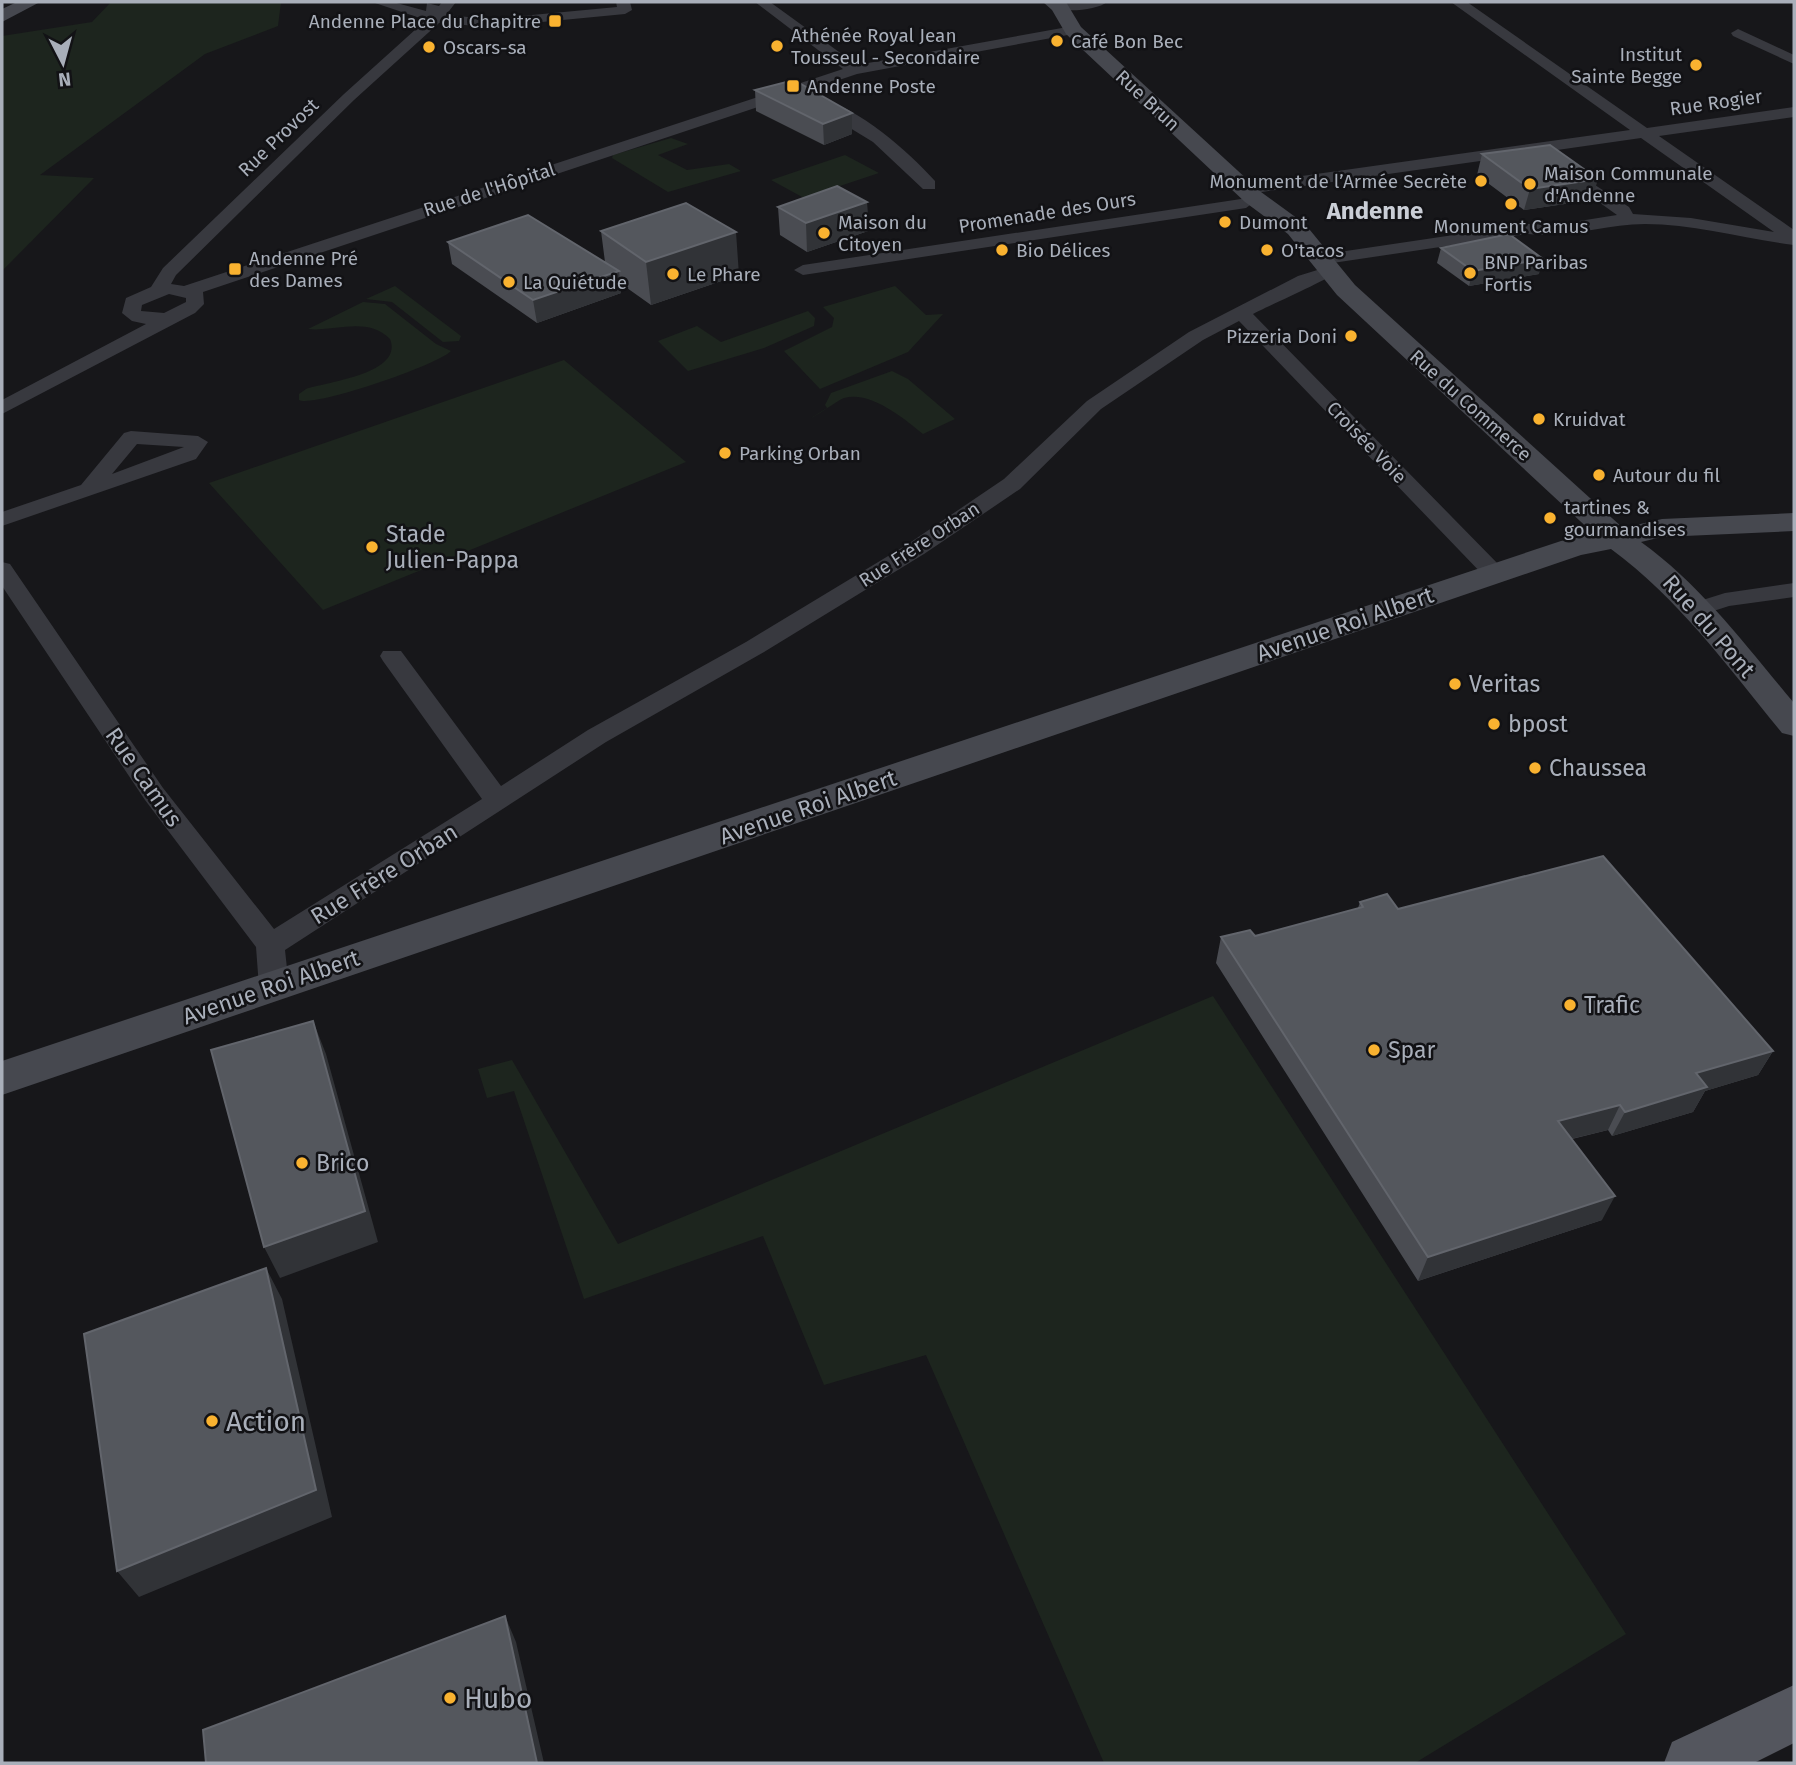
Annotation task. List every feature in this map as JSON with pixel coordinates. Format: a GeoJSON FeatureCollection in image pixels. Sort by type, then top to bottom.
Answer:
{"type":"FeatureCollection","features":[{"type":"Feature","properties":{"kind":"main road"},"geometry":{"type":"LineString","coordinates":[[2,16],[31,2]]}},
{"type":"Feature","properties":{"kind":"main road","name":"Rue Brun"},"geometry":{"type":"LineString","coordinates":[[1056,4],[1073,30],[1249,193],[1276,212],[1300,234],[1323,266]]}},
{"type":"Feature","properties":{"kind":"main road","name":"Rue du Commerce"},"geometry":{"type":"LineString","coordinates":[[1323,266],[1615,537]]}},
{"type":"Feature","properties":{"kind":"main road","name":"Avenue Roi Albert"},"geometry":{"type":"LineString","coordinates":[[2,1078],[1493,572],[1615,537],[1662,528],[1794,522]]}},
{"type":"Feature","properties":{"kind":"main road","name":"Rue du Pont"},"geometry":{"type":"LineString","coordinates":[[1615,537],[1660,570],[1698,609],[1794,724]]}},
{"type":"Feature","properties":{"kind":"main road"},"geometry":{"type":"LineString","coordinates":[[1693,1763],[1794,1713]]}},
{"type":"Feature","properties":{"kind":"street"},"geometry":{"type":"LineString","coordinates":[[379,2],[503,22],[625,10],[623,2]]}},
{"type":"Feature","properties":{"kind":"street","name":"Rue Provost"},"geometry":{"type":"LineString","coordinates":[[137,316],[131,313],[133,302],[158,290],[169,272],[433,10],[449,2]]}},
{"type":"Feature","properties":{"kind":"street"},"geometry":{"type":"LineString","coordinates":[[762,2],[854,70]]}},
{"type":"Feature","properties":{"kind":"street"},"geometry":{"type":"LineString","coordinates":[[1056,4],[1100,2]]}},
{"type":"Feature","properties":{"kind":"street"},"geometry":{"type":"LineString","coordinates":[[1458,2],[1794,239]]}},
{"type":"Feature","properties":{"kind":"street"},"geometry":{"type":"LineString","coordinates":[[433,10],[487,7]]}},
{"type":"Feature","properties":{"kind":"street","name":"Rue de l'Hôpital"},"geometry":{"type":"LineString","coordinates":[[188,291],[854,70],[1073,30]]}},
{"type":"Feature","properties":{"kind":"street"},"geometry":{"type":"LineString","coordinates":[[1738,33],[1794,60]]}},
{"type":"Feature","properties":{"kind":"street"},"geometry":{"type":"LineString","coordinates":[[791,89],[859,124],[908,159],[929,185]]}},
{"type":"Feature","properties":{"kind":"street","name":"Rue Rogier"},"geometry":{"type":"LineString","coordinates":[[1533,148],[1794,112]]}},
{"type":"Feature","properties":{"kind":"street"},"geometry":{"type":"LineString","coordinates":[[1533,148],[1623,211],[1628,219]]}},
{"type":"Feature","properties":{"kind":"street","name":"Promenade des Ours"},"geometry":{"type":"LineString","coordinates":[[803,270],[1246,203],[1249,193],[1533,148]]}},
{"type":"Feature","properties":{"kind":"street","name":"Rue Frère Orban"},"geometry":{"type":"LineString","coordinates":[[270,945],[498,802],[597,736],[755,647],[916,549],[1012,484],[1094,405],[1196,336],[1323,266],[1528,229],[1550,233],[1628,219],[1666,220],[1794,239]]}},
{"type":"Feature","properties":{"kind":"street"},"geometry":{"type":"LineString","coordinates":[[2,408],[190,310],[197,299],[188,291],[158,290]]}},
{"type":"Feature","properties":{"kind":"street","name":"Croisée Voie"},"geometry":{"type":"LineString","coordinates":[[1240,312],[1493,572]]}},
{"type":"Feature","properties":{"kind":"street"},"geometry":{"type":"LineString","coordinates":[[124,343],[137,328],[137,316],[157,319],[180,314]]}},
{"type":"Feature","properties":{"kind":"street"},"geometry":{"type":"LineString","coordinates":[[2,519],[88,490]]}},
{"type":"Feature","properties":{"kind":"street","name":"Rue Camus"},"geometry":{"type":"LineString","coordinates":[[2,569],[154,794],[270,945]]}},
{"type":"Feature","properties":{"kind":"street"},"geometry":{"type":"LineString","coordinates":[[1698,609],[1725,600],[1794,590]]}},
{"type":"Feature","properties":{"kind":"street"},"geometry":{"type":"LineString","coordinates":[[392,656],[498,802]]}},
{"type":"Feature","properties":{"kind":"street"},"geometry":{"type":"LineString","coordinates":[[270,945],[274,987]]}},
{"type":"Feature","properties":{"kind":"shaded area"},"geometry":{"type":"Polygon","coordinates":[[[111,2],[281,2],[278,26],[205,54],[40,175],[94,178],[2,271],[2,36],[92,22],[111,2]]]}},
{"type":"Feature","properties":{"kind":"shaded area"},"geometry":{"type":"Polygon","coordinates":[[[671,138],[688,144],[658,155],[687,170],[729,164],[741,171],[668,192],[612,158],[613,155],[671,138]]]}},
{"type":"Feature","properties":{"kind":"shaded area"},"geometry":{"type":"Polygon","coordinates":[[[845,155],[879,173],[804,198],[771,180],[845,155]]]}},
{"type":"Feature","properties":{"kind":"shaded area"},"geometry":{"type":"Polygon","coordinates":[[[395,286],[461,336],[459,341],[443,342],[392,302],[366,299],[395,286]]]}},
{"type":"Feature","properties":{"kind":"shaded area"},"geometry":{"type":"Polygon","coordinates":[[[895,286],[926,315],[943,314],[908,352],[820,389],[784,351],[832,327],[834,318],[823,307],[895,286]]]}},
{"type":"Feature","properties":{"kind":"shaded area"},"geometry":{"type":"Polygon","coordinates":[[[363,302],[385,304],[436,344],[451,351],[424,366],[375,384],[327,398],[299,400],[299,394],[306,389],[361,374],[386,361],[391,351],[390,339],[381,332],[350,326],[308,329],[363,302]]]}},
{"type":"Feature","properties":{"kind":"shaded area"},"geometry":{"type":"Polygon","coordinates":[[[808,311],[815,318],[814,326],[764,348],[688,371],[658,341],[697,326],[721,342],[808,311]]]}},
{"type":"Feature","properties":{"kind":"shaded area","name":"Stade Julien-Pappa"},"geometry":{"type":"Polygon","coordinates":[[[564,360],[686,462],[323,610],[209,483],[564,360]]]}},
{"type":"Feature","properties":{"kind":"shaded area"},"geometry":{"type":"Polygon","coordinates":[[[892,371],[908,379],[955,419],[923,434],[886,407],[865,398],[844,398],[827,408],[825,405],[831,393],[892,371]]]}},
{"type":"Feature","properties":{"kind":"shaded area"},"geometry":{"type":"Polygon","coordinates":[[[1213,996],[1626,1634],[1415,1763],[1104,1763],[926,1355],[824,1385],[763,1236],[584,1299],[514,1091],[487,1098],[478,1069],[512,1060],[618,1244],[1213,996]]]}},
{"type":"Feature","properties":{"kind":"building"},"geometry":{"type":"Polygon","coordinates":[[[794,80],[852,113],[823,124],[755,90],[794,80]]]}},
{"type":"Feature","properties":{"kind":"building"},"geometry":{"type":"Polygon","coordinates":[[[1550,145],[1598,179],[1530,189],[1482,154],[1550,145]]]}},
{"type":"Feature","properties":{"kind":"building"},"geometry":{"type":"Polygon","coordinates":[[[837,186],[867,202],[806,223],[778,207],[837,186]]]}},
{"type":"Feature","properties":{"kind":"building"},"geometry":{"type":"Polygon","coordinates":[[[686,203],[736,232],[646,262],[601,231],[686,203]]]}},
{"type":"Feature","properties":{"kind":"building"},"geometry":{"type":"Polygon","coordinates":[[[528,215],[619,271],[533,300],[448,242],[528,215]]]}},
{"type":"Feature","properties":{"kind":"building"},"geometry":{"type":"Polygon","coordinates":[[[1509,234],[1543,259],[1473,271],[1441,248],[1509,234]]]}},
{"type":"Feature","properties":{"kind":"building"},"geometry":{"type":"Polygon","coordinates":[[[1603,856],[1773,1051],[1696,1073],[1707,1087],[1625,1112],[1620,1105],[1558,1121],[1615,1196],[1428,1257],[1221,937],[1250,930],[1255,936],[1363,907],[1360,902],[1387,894],[1398,909],[1603,856]]]}},
{"type":"Feature","properties":{"kind":"building","name":"Brico"},"geometry":{"type":"Polygon","coordinates":[[[313,1021],[365,1211],[264,1247],[211,1050],[313,1021]]]}},
{"type":"Feature","properties":{"kind":"building","name":"Action"},"geometry":{"type":"Polygon","coordinates":[[[266,1268],[316,1490],[117,1571],[84,1334],[266,1268]]]}},
{"type":"Feature","properties":{"kind":"building","name":"Hubo"},"geometry":{"type":"Polygon","coordinates":[[[505,1616],[537,1763],[206,1763],[203,1730],[505,1616]]]}},
{"type":"Feature","properties":{"kind":"place","name":"Andenne Place du Chapitre"},"geometry":{"type":"Point","coordinates":[555,21]}},
{"type":"Feature","properties":{"kind":"place","name":"Café Bon Bec"},"geometry":{"type":"Point","coordinates":[1057,41]}},
{"type":"Feature","properties":{"kind":"place","name":"Athénée Royal Jean Tousseul - Secondaire"},"geometry":{"type":"Point","coordinates":[777,46]}},
{"type":"Feature","properties":{"kind":"place","name":"Oscars-sa"},"geometry":{"type":"Point","coordinates":[429,47]}},
{"type":"Feature","properties":{"kind":"place","name":"Institut Sainte Begge"},"geometry":{"type":"Point","coordinates":[1696,65]}},
{"type":"Feature","properties":{"kind":"place","name":"Andenne Poste"},"geometry":{"type":"Point","coordinates":[793,86]}},
{"type":"Feature","properties":{"kind":"place","name":"Monument de l’Armée Secrète"},"geometry":{"type":"Point","coordinates":[1481,181]}},
{"type":"Feature","properties":{"kind":"place","name":"Maison Communale d'Andenne"},"geometry":{"type":"Point","coordinates":[1530,184]}},
{"type":"Feature","properties":{"kind":"place","name":"Monument Camus"},"geometry":{"type":"Point","coordinates":[1511,204]}},
{"type":"Feature","properties":{"kind":"place","name":"Dumont"},"geometry":{"type":"Point","coordinates":[1225,222]}},
{"type":"Feature","properties":{"kind":"place","name":"Maison du Citoyen"},"geometry":{"type":"Point","coordinates":[824,233]}},
{"type":"Feature","properties":{"kind":"place","name":"Bio Délices"},"geometry":{"type":"Point","coordinates":[1002,250]}},
{"type":"Feature","properties":{"kind":"place","name":"O'tacos"},"geometry":{"type":"Point","coordinates":[1267,250]}},
{"type":"Feature","properties":{"kind":"place","name":"Andenne Pré des Dames"},"geometry":{"type":"Point","coordinates":[235,269]}},
{"type":"Feature","properties":{"kind":"place","name":"BNP Paribas Fortis"},"geometry":{"type":"Point","coordinates":[1470,273]}},
{"type":"Feature","properties":{"kind":"place","name":"Le Phare"},"geometry":{"type":"Point","coordinates":[673,274]}},
{"type":"Feature","properties":{"kind":"place","name":"La Quiétude"},"geometry":{"type":"Point","coordinates":[509,282]}},
{"type":"Feature","properties":{"kind":"place","name":"Pizzeria Doni"},"geometry":{"type":"Point","coordinates":[1351,336]}},
{"type":"Feature","properties":{"kind":"place","name":"Kruidvat"},"geometry":{"type":"Point","coordinates":[1539,419]}},
{"type":"Feature","properties":{"kind":"place","name":"Parking Orban"},"geometry":{"type":"Point","coordinates":[725,453]}},
{"type":"Feature","properties":{"kind":"place","name":"Autour du fil"},"geometry":{"type":"Point","coordinates":[1599,475]}},
{"type":"Feature","properties":{"kind":"place","name":"tartines & gourmandises"},"geometry":{"type":"Point","coordinates":[1550,518]}},
{"type":"Feature","properties":{"kind":"place","name":"Stade Julien-Pappa"},"geometry":{"type":"Point","coordinates":[372,547]}},
{"type":"Feature","properties":{"kind":"place","name":"Veritas"},"geometry":{"type":"Point","coordinates":[1455,684]}},
{"type":"Feature","properties":{"kind":"place","name":"bpost"},"geometry":{"type":"Point","coordinates":[1494,724]}},
{"type":"Feature","properties":{"kind":"place","name":"Chaussea"},"geometry":{"type":"Point","coordinates":[1535,768]}},
{"type":"Feature","properties":{"kind":"place","name":"Trafic"},"geometry":{"type":"Point","coordinates":[1570,1005]}},
{"type":"Feature","properties":{"kind":"place","name":"Spar"},"geometry":{"type":"Point","coordinates":[1374,1050]}},
{"type":"Feature","properties":{"kind":"place","name":"Brico"},"geometry":{"type":"Point","coordinates":[302,1163]}},
{"type":"Feature","properties":{"kind":"place","name":"Action"},"geometry":{"type":"Point","coordinates":[212,1421]}},
{"type":"Feature","properties":{"kind":"place","name":"Hubo"},"geometry":{"type":"Point","coordinates":[450,1698]}},
{"type":"Feature","properties":{"kind":"district","name":"Andenne"},"geometry":{"type":"Point","coordinates":[1375,211]}}]}
